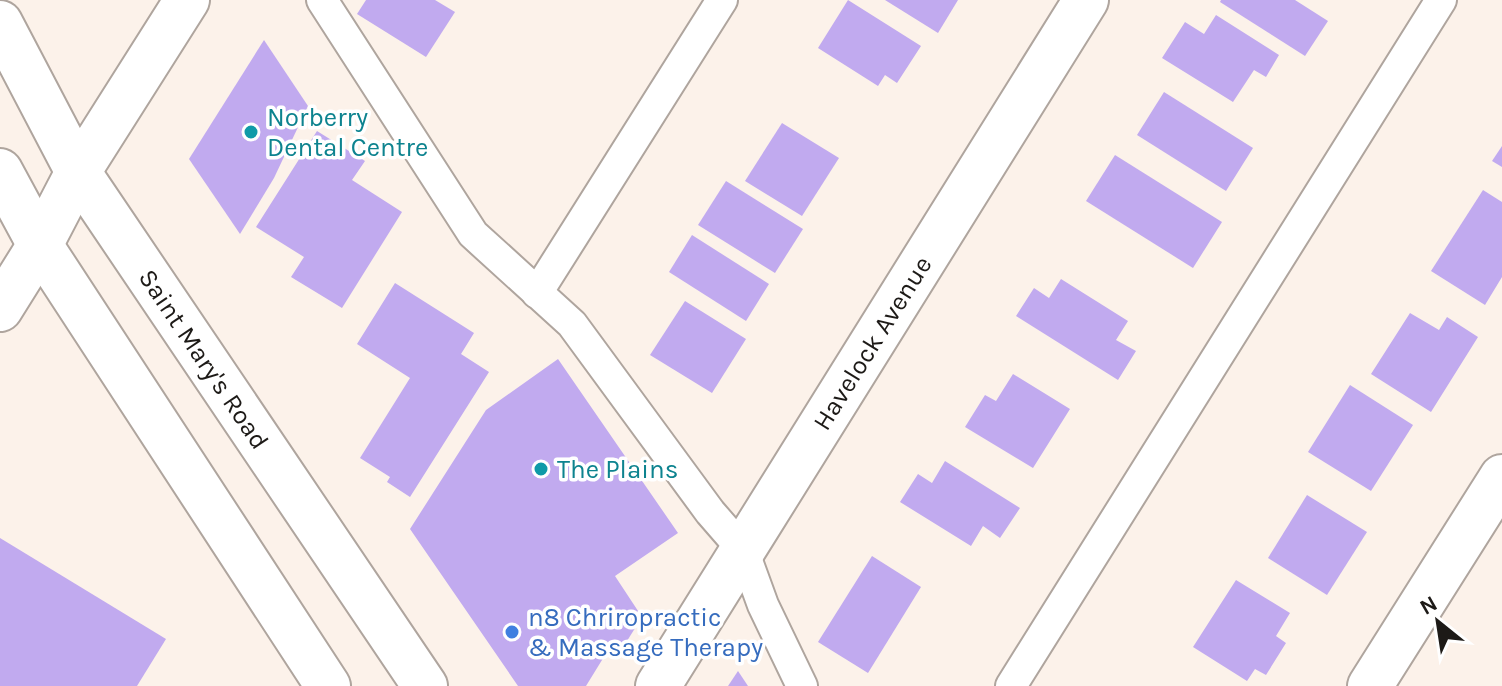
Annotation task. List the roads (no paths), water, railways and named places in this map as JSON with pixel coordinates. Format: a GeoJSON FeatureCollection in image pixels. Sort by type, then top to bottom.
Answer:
{"type":"FeatureCollection","features":[{"type":"Feature","properties":{"kind":"street"},"geometry":{"type":"LineString","coordinates":[[0,309],[40,245],[78,172],[187,0]]}},
{"type":"Feature","properties":{"kind":"street","name":"Havelock Avenue"},"geometry":{"type":"LineString","coordinates":[[658,686],[1086,0]]}},
{"type":"Feature","properties":{"kind":"street","name":"Saint Mary's Road"},"geometry":{"type":"LineString","coordinates":[[0,23],[78,172],[425,686]]}},
{"type":"Feature","properties":{"kind":"street"},"geometry":{"type":"LineString","coordinates":[[0,171],[40,245],[328,686]]}},
{"type":"Feature","properties":{"kind":"street"},"geometry":{"type":"LineString","coordinates":[[1370,686],[1502,477]]}},
{"type":"Feature","properties":{"kind":"lane"},"geometry":{"type":"LineString","coordinates":[[322,0],[473,234],[572,324],[710,512],[743,550],[763,605],[802,686]]}},
{"type":"Feature","properties":{"kind":"lane"},"geometry":{"type":"LineString","coordinates":[[537,293],[722,0]]}},
{"type":"Feature","properties":{"kind":"lane"},"geometry":{"type":"LineString","coordinates":[[1011,686],[1441,0]]}},
{"type":"Feature","properties":{"kind":"place","name":"Norberry Dental Centre"},"geometry":{"type":"Point","coordinates":[251,132]}},
{"type":"Feature","properties":{"kind":"place","name":"The Plains"},"geometry":{"type":"Point","coordinates":[541,469]}},
{"type":"Feature","properties":{"kind":"place","name":"n8 Chriropractic & Massage Therapy"},"geometry":{"type":"Point","coordinates":[512,632]}}]}
